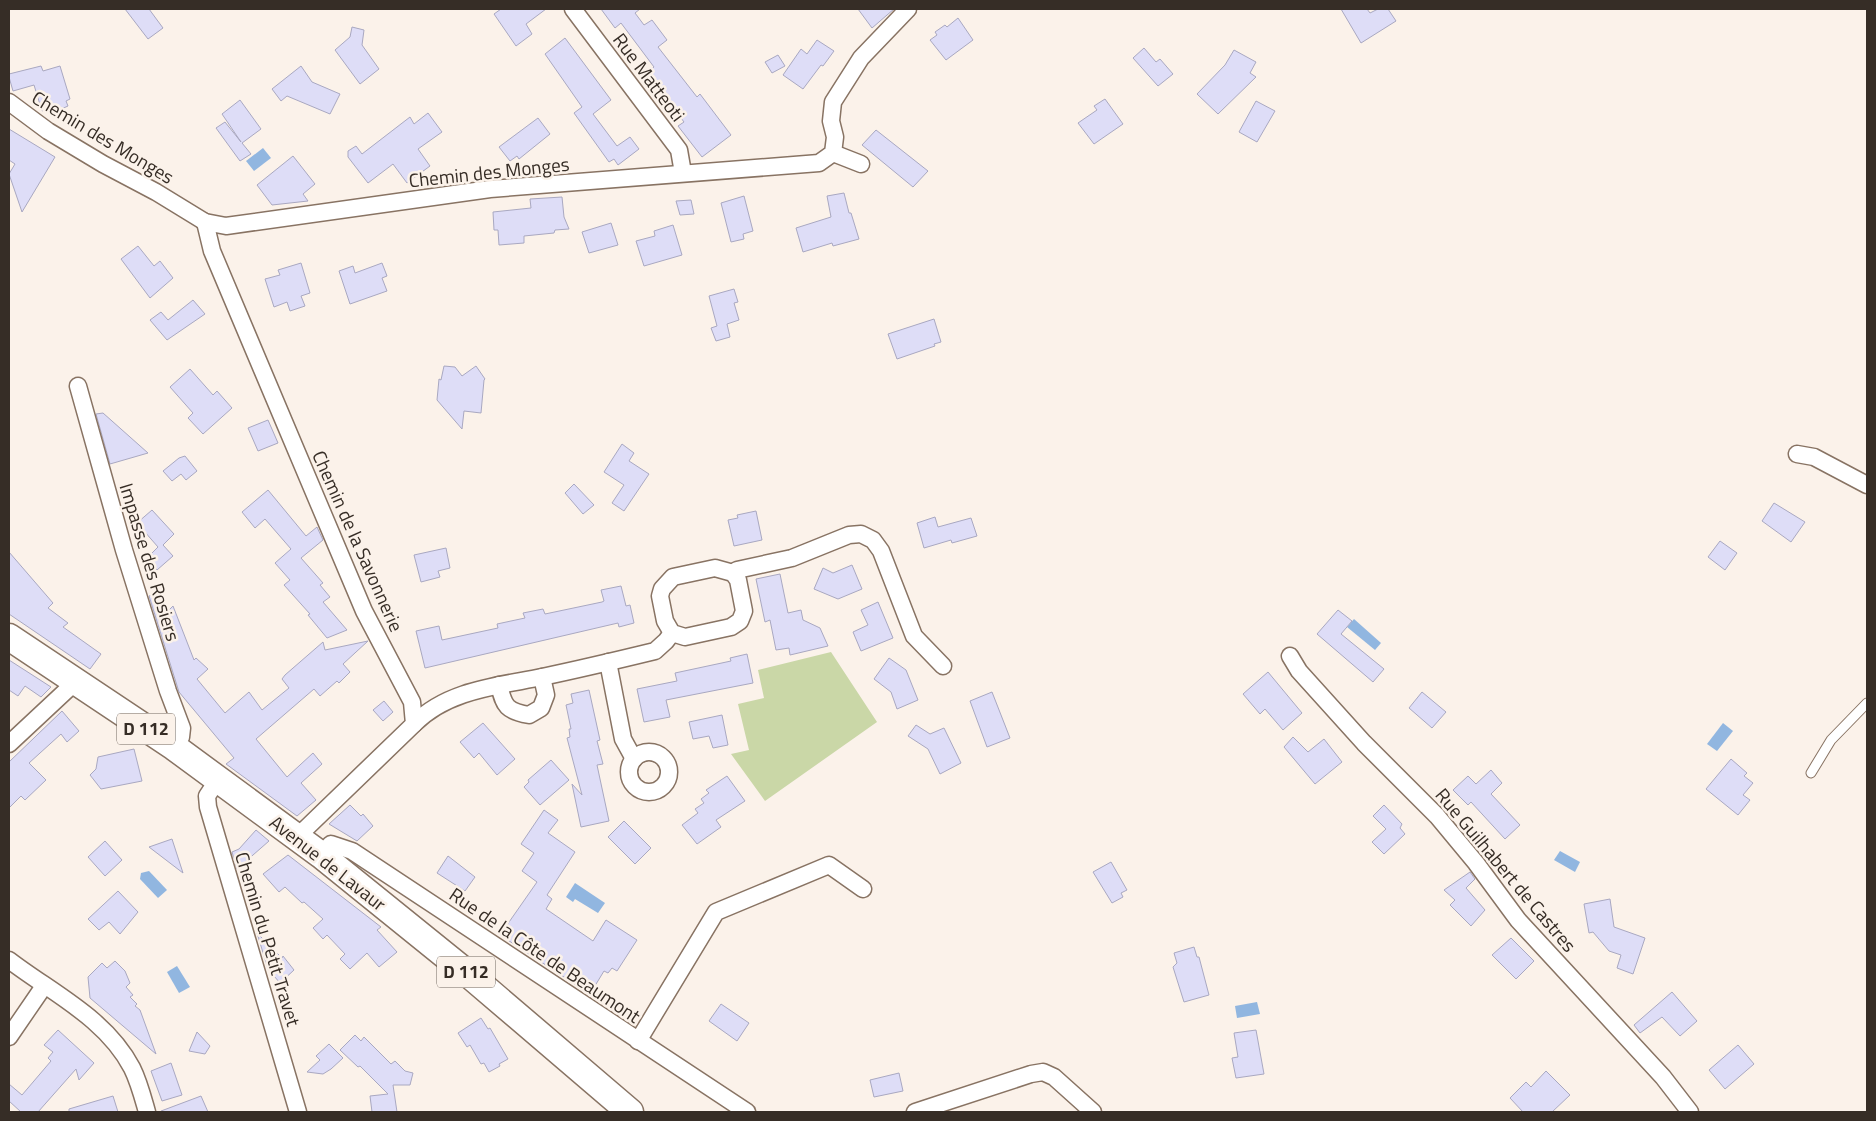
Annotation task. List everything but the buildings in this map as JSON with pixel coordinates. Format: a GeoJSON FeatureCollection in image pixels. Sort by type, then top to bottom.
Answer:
{"type":"FeatureCollection","features":[{"type":"Feature","properties":{"kind":"main road","name":"Avenue de Lavaur"},"geometry":{"type":"LineString","coordinates":[[9,637],[219,778],[321,855],[472,977],[630,1112]]}},
{"type":"Feature","properties":{"kind":"street","name":"Rue Matteoti"},"geometry":{"type":"LineString","coordinates":[[573,9],[679,150],[683,173]]}},
{"type":"Feature","properties":{"kind":"street"},"geometry":{"type":"LineString","coordinates":[[861,164],[833,153],[835,138],[831,121],[833,102],[861,58],[908,9]]}},
{"type":"Feature","properties":{"kind":"street","name":"Chemin des Monges"},"geometry":{"type":"LineString","coordinates":[[9,102],[56,136],[205,222],[226,226],[490,189],[819,163],[833,153]]}},
{"type":"Feature","properties":{"kind":"street","name":"Chemin de la Savonnerie"},"geometry":{"type":"LineString","coordinates":[[205,222],[212,251],[364,611],[412,702],[414,724]]}},
{"type":"Feature","properties":{"kind":"street","name":"Impasse des Rosiers"},"geometry":{"type":"LineString","coordinates":[[78,386],[124,550],[168,691],[182,728],[181,737],[174,747]]}},
{"type":"Feature","properties":{"kind":"street"},"geometry":{"type":"LineString","coordinates":[[1797,454],[1814,457],[1867,484]]}},
{"type":"Feature","properties":{"kind":"street"},"geometry":{"type":"LineString","coordinates":[[733,573],[737,570],[792,558],[849,536],[862,534],[873,540],[881,551],[914,636],[943,666]]}},
{"type":"Feature","properties":{"kind":"street"},"geometry":{"type":"LineString","coordinates":[[715,568],[733,573],[738,580],[743,598],[744,611],[740,621],[731,627],[685,637],[672,633],[665,621],[660,596],[662,589],[673,577],[715,568]]}},
{"type":"Feature","properties":{"kind":"street"},"geometry":{"type":"LineString","coordinates":[[297,837],[423,714],[467,692],[542,677],[655,650],[672,633]]}},
{"type":"Feature","properties":{"kind":"street","name":"Rue Guilhabert de Castres"},"geometry":{"type":"LineString","coordinates":[[1290,656],[1298,671],[1358,736],[1437,816],[1476,863],[1518,920],[1663,1077],[1690,1112]]}},
{"type":"Feature","properties":{"kind":"street"},"geometry":{"type":"LineString","coordinates":[[608,662],[624,738],[634,759]]}},
{"type":"Feature","properties":{"kind":"street"},"geometry":{"type":"LineString","coordinates":[[499,685],[503,703],[514,712],[529,715],[541,708],[544,701],[546,695],[542,677]]}},
{"type":"Feature","properties":{"kind":"street"},"geometry":{"type":"LineString","coordinates":[[9,744],[69,688],[74,680]]}},
{"type":"Feature","properties":{"kind":"street","name":"Chemin du Petit Travet"},"geometry":{"type":"LineString","coordinates":[[219,778],[207,796],[208,807],[298,1112]]}},
{"type":"Feature","properties":{"kind":"street","name":"Rue de la Côte de Beaumont"},"geometry":{"type":"LineString","coordinates":[[321,855],[331,844],[352,851],[747,1112]]}},
{"type":"Feature","properties":{"kind":"street"},"geometry":{"type":"LineString","coordinates":[[638,1040],[716,912],[829,864],[863,889]]}},
{"type":"Feature","properties":{"kind":"street"},"geometry":{"type":"LineString","coordinates":[[9,960],[95,1022],[116,1043],[132,1068],[147,1112]]}},
{"type":"Feature","properties":{"kind":"street"},"geometry":{"type":"LineString","coordinates":[[9,1037],[44,986]]}},
{"type":"Feature","properties":{"kind":"street"},"geometry":{"type":"LineString","coordinates":[[915,1112],[1031,1074],[1043,1072],[1054,1077],[1093,1112]]}},
{"type":"Feature","properties":{"kind":"lane"},"geometry":{"type":"LineString","coordinates":[[1811,773],[1831,740],[1867,703]]}},
{"type":"Feature","properties":{"kind":"green space"},"geometry":{"type":"Polygon","coordinates":[[[831,652],[877,722],[765,801],[731,754],[749,750],[738,704],[764,698],[758,670],[831,652]]]}},
{"type":"Feature","properties":{"kind":"water"},"geometry":{"type":"Polygon","coordinates":[[[263,148],[271,158],[254,171],[246,161],[263,148]]]}},
{"type":"Feature","properties":{"kind":"water"},"geometry":{"type":"Polygon","coordinates":[[[1354,619],[1381,643],[1375,650],[1347,627],[1354,619]]]}},
{"type":"Feature","properties":{"kind":"water"},"geometry":{"type":"Polygon","coordinates":[[[1723,723],[1733,731],[1717,751],[1707,744],[1723,723]]]}},
{"type":"Feature","properties":{"kind":"water"},"geometry":{"type":"Polygon","coordinates":[[[1560,851],[1580,862],[1575,872],[1554,860],[1560,851]]]}},
{"type":"Feature","properties":{"kind":"water"},"geometry":{"type":"Polygon","coordinates":[[[149,871],[167,890],[158,898],[140,879],[141,873],[149,871]]]}},
{"type":"Feature","properties":{"kind":"water"},"geometry":{"type":"Polygon","coordinates":[[[575,883],[605,903],[598,913],[575,899],[573,902],[566,897],[575,883]]]}},
{"type":"Feature","properties":{"kind":"water"},"geometry":{"type":"Polygon","coordinates":[[[177,966],[190,987],[179,993],[167,972],[177,966]]]}},
{"type":"Feature","properties":{"kind":"water"},"geometry":{"type":"Polygon","coordinates":[[[1257,1002],[1260,1014],[1237,1018],[1235,1006],[1257,1002]]]}}]}
